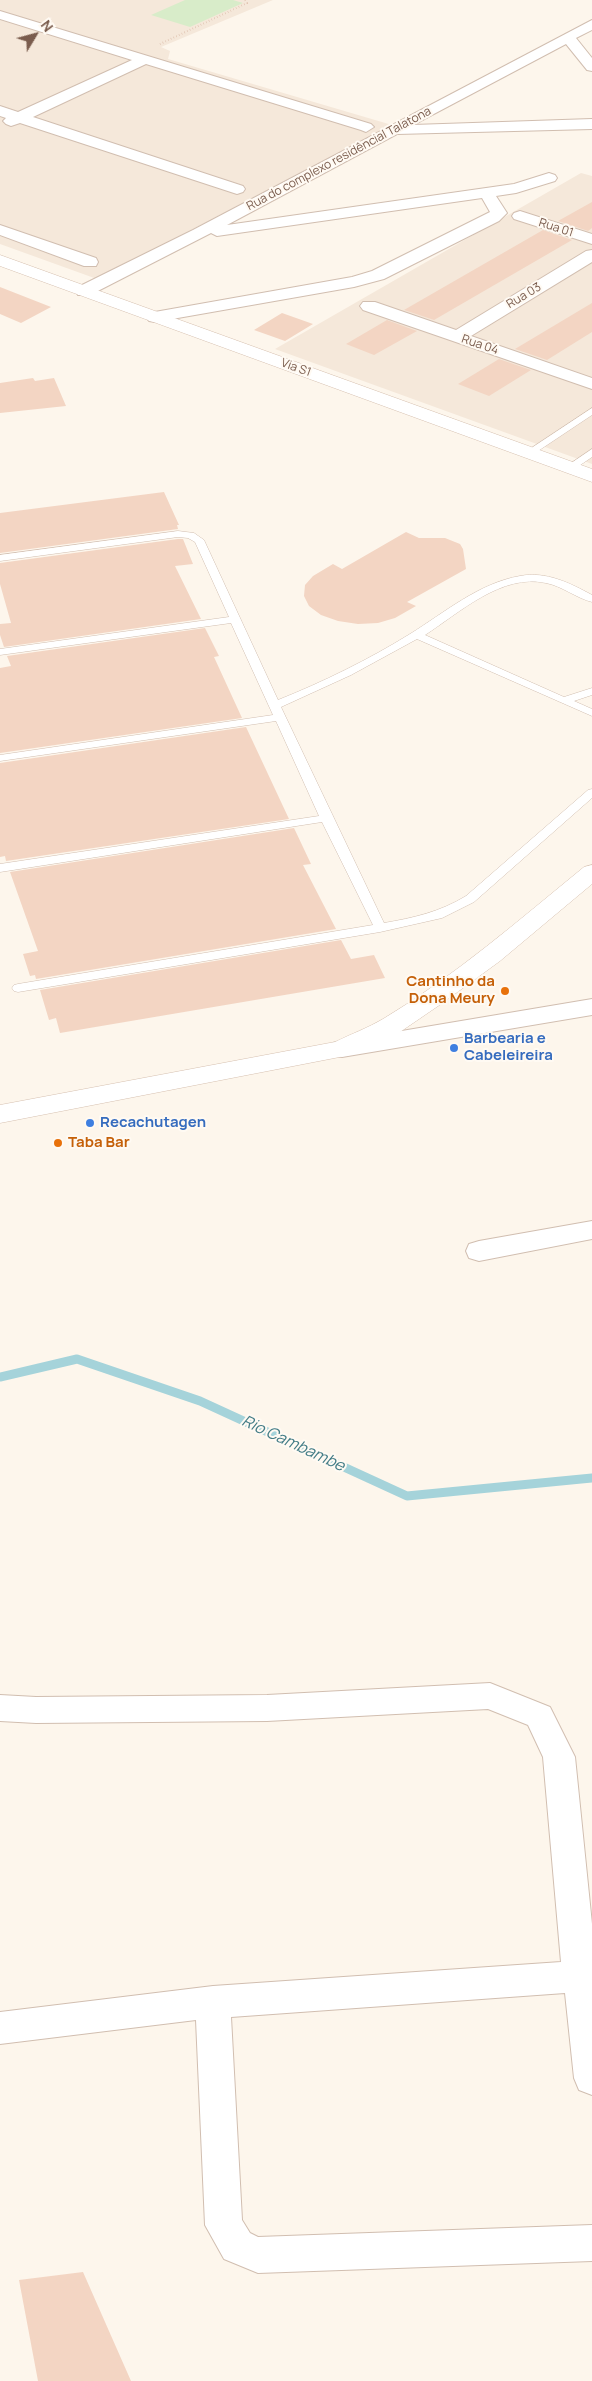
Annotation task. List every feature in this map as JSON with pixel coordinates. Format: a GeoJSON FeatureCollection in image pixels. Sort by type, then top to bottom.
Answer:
{"type":"FeatureCollection","features":[{"type":"Feature","properties":{"kind":"street"},"geometry":{"type":"LineString","coordinates":[[0,15],[366,127]]}},
{"type":"Feature","properties":{"kind":"street","name":"Rua do complexo residêncial Talatona"},"geometry":{"type":"LineString","coordinates":[[84,291],[199,233],[592,24]]}},
{"type":"Feature","properties":{"kind":"street"},"geometry":{"type":"LineString","coordinates":[[568,37],[592,68]]}},
{"type":"Feature","properties":{"kind":"street"},"geometry":{"type":"LineString","coordinates":[[0,126],[144,60]]}},
{"type":"Feature","properties":{"kind":"street"},"geometry":{"type":"LineString","coordinates":[[0,111],[238,189]]}},
{"type":"Feature","properties":{"kind":"street"},"geometry":{"type":"LineString","coordinates":[[391,130],[592,124]]}},
{"type":"Feature","properties":{"kind":"street"},"geometry":{"type":"LineString","coordinates":[[199,233],[487,193],[516,188],[548,178]]}},
{"type":"Feature","properties":{"kind":"street"},"geometry":{"type":"LineString","coordinates":[[155,317],[354,282],[378,275],[494,218],[499,214],[487,193]]}},
{"type":"Feature","properties":{"kind":"street","name":"Rua 01"},"geometry":{"type":"LineString","coordinates":[[520,216],[592,239]]}},
{"type":"Feature","properties":{"kind":"street"},"geometry":{"type":"LineString","coordinates":[[0,230],[90,262]]}},
{"type":"Feature","properties":{"kind":"street","name":"Rua 03"},"geometry":{"type":"LineString","coordinates":[[457,337],[592,255]]}},
{"type":"Feature","properties":{"kind":"street","name":"Via S1"},"geometry":{"type":"LineString","coordinates":[[0,260],[592,476]]}},
{"type":"Feature","properties":{"kind":"street","name":"Rua 04"},"geometry":{"type":"LineString","coordinates":[[369,306],[592,384]]}},
{"type":"Feature","properties":{"kind":"street"},"geometry":{"type":"LineString","coordinates":[[342,1049],[391,1026],[432,998],[491,955],[592,872]]}},
{"type":"Feature","properties":{"kind":"street"},"geometry":{"type":"LineString","coordinates":[[0,1114],[342,1049],[592,1006]]}},
{"type":"Feature","properties":{"kind":"street"},"geometry":{"type":"LineString","coordinates":[[479,1251],[592,1230]]}},
{"type":"Feature","properties":{"kind":"street"},"geometry":{"type":"LineString","coordinates":[[0,1708],[36,1710],[267,1708],[490,1696],[539,1716],[559,1757],[580,1976],[592,2078]]}},
{"type":"Feature","properties":{"kind":"street"},"geometry":{"type":"LineString","coordinates":[[0,2028],[213,2002],[580,1976]]}},
{"type":"Feature","properties":{"kind":"street"},"geometry":{"type":"LineString","coordinates":[[213,2002],[224,2225],[237,2246],[258,2255],[592,2243]]}},
{"type":"Feature","properties":{"kind":"lane"},"geometry":{"type":"LineString","coordinates":[[529,453],[592,411]]}},
{"type":"Feature","properties":{"kind":"lane"},"geometry":{"type":"LineString","coordinates":[[570,468],[592,452]]}},
{"type":"Feature","properties":{"kind":"lane"},"geometry":{"type":"LineString","coordinates":[[0,558],[178,534],[190,535],[199,540],[326,818],[380,928]]}},
{"type":"Feature","properties":{"kind":"lane"},"geometry":{"type":"LineString","coordinates":[[0,758],[277,711],[416,635],[499,586],[520,578],[543,578],[563,583],[592,599]]}},
{"type":"Feature","properties":{"kind":"lane"},"geometry":{"type":"LineString","coordinates":[[0,652],[234,619]]}},
{"type":"Feature","properties":{"kind":"lane"},"geometry":{"type":"LineString","coordinates":[[416,635],[592,713]]}},
{"type":"Feature","properties":{"kind":"lane"},"geometry":{"type":"LineString","coordinates":[[565,700],[592,691]]}},
{"type":"Feature","properties":{"kind":"lane"},"geometry":{"type":"LineString","coordinates":[[18,988],[427,920],[452,911],[470,899],[592,792]]}},
{"type":"Feature","properties":{"kind":"lane"},"geometry":{"type":"LineString","coordinates":[[0,868],[326,818]]}},
{"type":"Feature","properties":{"kind":"path"},"geometry":{"type":"LineString","coordinates":[[160,44],[247,3],[245,0]]}},
{"type":"Feature","properties":{"kind":"shaded area"},"geometry":{"type":"Polygon","coordinates":[[[0,0],[273,0],[161,47],[170,51],[168,59],[392,125],[97,279],[0,244],[0,0]]]}},
{"type":"Feature","properties":{"kind":"shaded area"},"geometry":{"type":"Polygon","coordinates":[[[581,173],[592,176],[592,464],[275,349],[581,173]]]}},
{"type":"Feature","properties":{"kind":"green space"},"geometry":{"type":"Polygon","coordinates":[[[185,0],[233,0],[243,3],[190,27],[151,15],[185,0]]]}},
{"type":"Feature","properties":{"kind":"building"},"geometry":{"type":"Polygon","coordinates":[[[592,202],[592,228],[588,231],[558,221],[592,202]]]}},
{"type":"Feature","properties":{"kind":"building"},"geometry":{"type":"Polygon","coordinates":[[[543,230],[572,240],[434,320],[404,310],[543,230]]]}},
{"type":"Feature","properties":{"kind":"building"},"geometry":{"type":"Polygon","coordinates":[[[0,287],[51,307],[21,323],[0,314],[0,287]]]}},
{"type":"Feature","properties":{"kind":"building"},"geometry":{"type":"Polygon","coordinates":[[[592,303],[592,332],[547,360],[515,349],[592,303]]]}},
{"type":"Feature","properties":{"kind":"building"},"geometry":{"type":"Polygon","coordinates":[[[282,313],[313,324],[285,341],[254,330],[282,313]]]}},
{"type":"Feature","properties":{"kind":"building"},"geometry":{"type":"Polygon","coordinates":[[[387,320],[417,331],[374,355],[346,344],[387,320]]]}},
{"type":"Feature","properties":{"kind":"building"},"geometry":{"type":"Polygon","coordinates":[[[499,359],[531,370],[489,396],[458,384],[499,359]]]}},
{"type":"Feature","properties":{"kind":"building"},"geometry":{"type":"Polygon","coordinates":[[[33,378],[35,381],[54,378],[66,406],[0,413],[0,383],[33,378]]]}},
{"type":"Feature","properties":{"kind":"building"},"geometry":{"type":"Polygon","coordinates":[[[164,492],[179,525],[177,525],[178,529],[0,553],[0,513],[164,492]]]}},
{"type":"Feature","properties":{"kind":"building"},"geometry":{"type":"Polygon","coordinates":[[[406,532],[419,538],[445,538],[460,544],[463,549],[466,569],[407,602],[416,606],[395,618],[378,623],[358,624],[338,621],[321,615],[309,606],[304,596],[305,585],[313,576],[333,564],[342,569],[406,532]]]}},
{"type":"Feature","properties":{"kind":"building"},"geometry":{"type":"Polygon","coordinates":[[[183,539],[193,564],[175,566],[201,619],[4,647],[0,635],[0,624],[11,623],[0,584],[0,563],[183,539]]]}},
{"type":"Feature","properties":{"kind":"building"},"geometry":{"type":"Polygon","coordinates":[[[205,628],[219,656],[214,657],[242,718],[0,753],[0,668],[11,666],[7,656],[205,628]]]}},
{"type":"Feature","properties":{"kind":"building"},"geometry":{"type":"Polygon","coordinates":[[[246,727],[289,819],[6,861],[5,856],[0,857],[0,763],[246,727]]]}},
{"type":"Feature","properties":{"kind":"building"},"geometry":{"type":"Polygon","coordinates":[[[294,828],[311,864],[303,865],[336,929],[36,979],[35,975],[30,976],[23,954],[38,951],[10,872],[294,828]]]}},
{"type":"Feature","properties":{"kind":"building"},"geometry":{"type":"Polygon","coordinates":[[[341,940],[351,959],[374,955],[385,978],[60,1033],[56,1018],[49,1020],[40,990],[341,940]]]}},
{"type":"Feature","properties":{"kind":"building"},"geometry":{"type":"Polygon","coordinates":[[[83,2272],[131,2381],[38,2381],[19,2280],[83,2272]]]}},
{"type":"Feature","properties":{"kind":"waterway","name":"Rio Cambambe"},"geometry":{"type":"LineString","coordinates":[[0,1377],[77,1359],[200,1401],[407,1496],[592,1478]]}},
{"type":"Feature","properties":{"kind":"place","name":"Cantinho da Dona Meury"},"geometry":{"type":"Point","coordinates":[505,991]}},
{"type":"Feature","properties":{"kind":"place","name":"Barbearia e Cabeleireira"},"geometry":{"type":"Point","coordinates":[454,1048]}},
{"type":"Feature","properties":{"kind":"place","name":"Recachutagen"},"geometry":{"type":"Point","coordinates":[90,1123]}},
{"type":"Feature","properties":{"kind":"place","name":"Taba Bar"},"geometry":{"type":"Point","coordinates":[58,1143]}}]}
